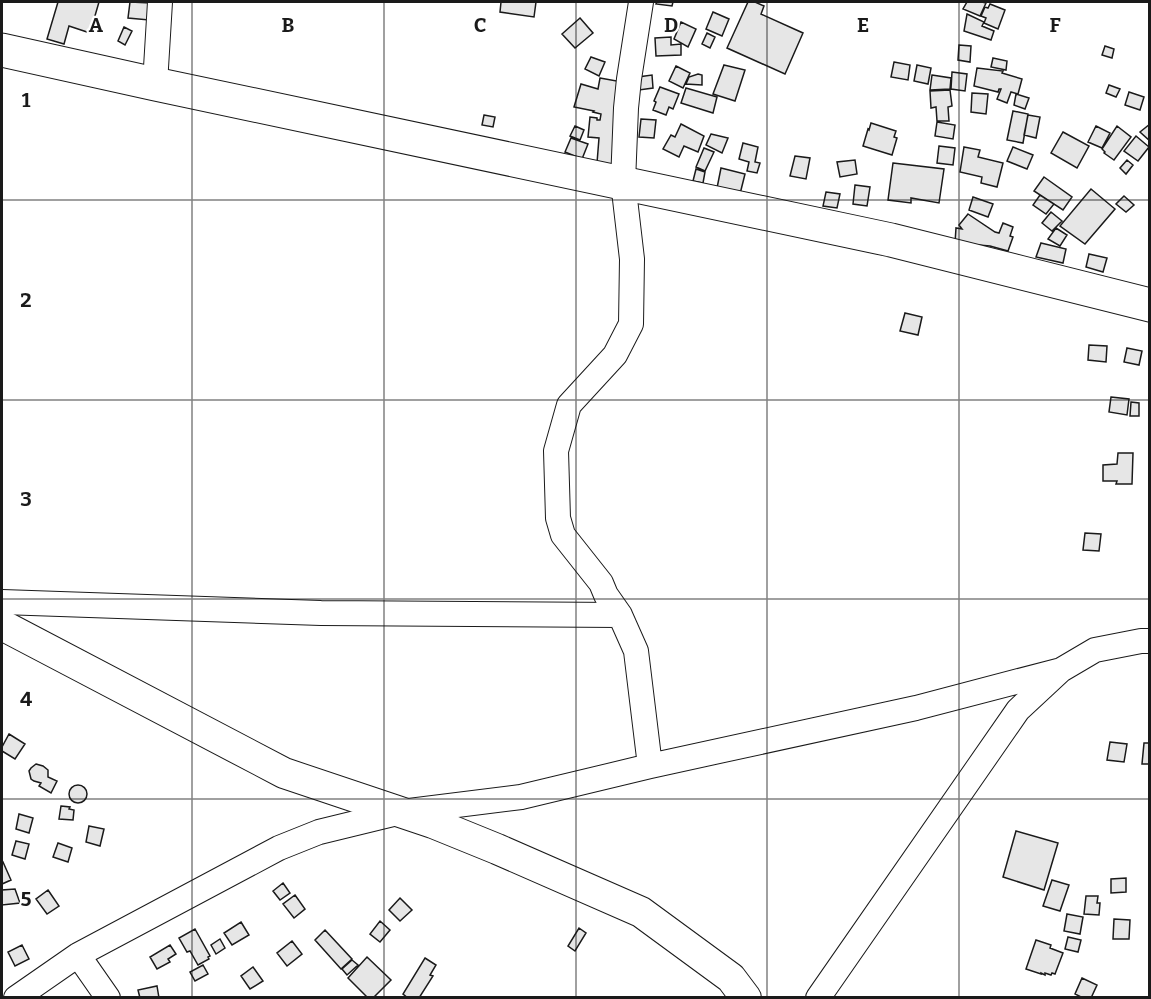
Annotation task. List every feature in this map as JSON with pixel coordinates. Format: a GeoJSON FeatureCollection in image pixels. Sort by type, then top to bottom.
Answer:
{"type":"FeatureCollection","features":[{"type":"Feature","properties":{"kind":"main road"},"geometry":{"type":"LineString","coordinates":[[2,50],[891,240],[1149,304]]}},
{"type":"Feature","properties":{"kind":"street"},"geometry":{"type":"LineString","coordinates":[[155,84],[160,2]]}},
{"type":"Feature","properties":{"kind":"street"},"geometry":{"type":"LineString","coordinates":[[641,2],[628,89],[622,182],[632,259],[631,324],[615,355],[569,405],[556,451],[558,518],[563,536],[601,583],[606,595],[620,615],[636,651],[650,766]]}},
{"type":"Feature","properties":{"kind":"street"},"geometry":{"type":"LineString","coordinates":[[2,602],[321,613],[620,615]]}},
{"type":"Feature","properties":{"kind":"street"},"geometry":{"type":"LineString","coordinates":[[2,625],[284,773],[433,823],[641,912],[731,978],[746,998]]}},
{"type":"Feature","properties":{"kind":"street"},"geometry":{"type":"LineString","coordinates":[[818,998],[1017,710],[1061,670],[1095,650],[1149,641]]}},
{"type":"Feature","properties":{"kind":"street"},"geometry":{"type":"LineString","coordinates":[[16,998],[78,955],[279,848],[319,832],[401,812],[521,797],[650,766],[916,708],[1061,670]]}},
{"type":"Feature","properties":{"kind":"street"},"geometry":{"type":"LineString","coordinates":[[78,955],[108,998]]}},
{"type":"Feature","properties":{"kind":"building"},"geometry":{"type":"Polygon","coordinates":[[[58,2],[99,2],[90,33],[69,26],[64,44],[47,39],[58,2]]]}},
{"type":"Feature","properties":{"kind":"building"},"geometry":{"type":"Polygon","coordinates":[[[130,2],[151,3],[149,20],[128,18],[130,2]]]}},
{"type":"Feature","properties":{"kind":"building"},"geometry":{"type":"Polygon","coordinates":[[[501,2],[536,2],[534,17],[500,12],[501,2]]]}},
{"type":"Feature","properties":{"kind":"building"},"geometry":{"type":"Polygon","coordinates":[[[657,2],[673,2],[672,6],[656,4],[657,2]]]}},
{"type":"Feature","properties":{"kind":"building"},"geometry":{"type":"Polygon","coordinates":[[[748,2],[764,6],[761,14],[803,33],[785,74],[727,48],[748,2]]]}},
{"type":"Feature","properties":{"kind":"building"},"geometry":{"type":"Polygon","coordinates":[[[967,2],[986,3],[980,16],[963,9],[967,2]]]}},
{"type":"Feature","properties":{"kind":"building"},"geometry":{"type":"Polygon","coordinates":[[[990,4],[1005,10],[998,29],[984,23],[986,18],[981,16],[985,7],[988,8],[990,4]]]}},
{"type":"Feature","properties":{"kind":"building"},"geometry":{"type":"Polygon","coordinates":[[[713,12],[729,19],[722,36],[706,29],[713,12]]]}},
{"type":"Feature","properties":{"kind":"building"},"geometry":{"type":"Polygon","coordinates":[[[967,14],[984,22],[982,26],[994,31],[991,40],[964,31],[967,14]]]}},
{"type":"Feature","properties":{"kind":"building"},"geometry":{"type":"Polygon","coordinates":[[[580,18],[593,33],[575,48],[562,34],[580,18]]]}},
{"type":"Feature","properties":{"kind":"building"},"geometry":{"type":"Polygon","coordinates":[[[681,22],[696,29],[688,47],[674,39],[681,22]]]}},
{"type":"Feature","properties":{"kind":"building"},"geometry":{"type":"Polygon","coordinates":[[[124,27],[132,31],[125,45],[118,41],[124,27]]]}},
{"type":"Feature","properties":{"kind":"building"},"geometry":{"type":"Polygon","coordinates":[[[707,33],[715,37],[710,48],[702,44],[707,33]]]}},
{"type":"Feature","properties":{"kind":"building"},"geometry":{"type":"Polygon","coordinates":[[[671,37],[671,45],[681,44],[681,55],[656,56],[655,38],[671,37]]]}},
{"type":"Feature","properties":{"kind":"building"},"geometry":{"type":"Polygon","coordinates":[[[959,45],[971,46],[970,62],[958,60],[959,45]]]}},
{"type":"Feature","properties":{"kind":"building"},"geometry":{"type":"Polygon","coordinates":[[[1105,46],[1114,49],[1112,58],[1102,55],[1105,46]]]}},
{"type":"Feature","properties":{"kind":"building"},"geometry":{"type":"Polygon","coordinates":[[[591,57],[605,62],[599,76],[585,69],[591,57]]]}},
{"type":"Feature","properties":{"kind":"building"},"geometry":{"type":"Polygon","coordinates":[[[993,58],[1007,61],[1006,70],[991,67],[993,58]]]}},
{"type":"Feature","properties":{"kind":"building"},"geometry":{"type":"Polygon","coordinates":[[[894,62],[910,65],[908,80],[891,77],[894,62]]]}},
{"type":"Feature","properties":{"kind":"building"},"geometry":{"type":"Polygon","coordinates":[[[724,65],[745,70],[735,101],[713,94],[724,65]]]}},
{"type":"Feature","properties":{"kind":"building"},"geometry":{"type":"Polygon","coordinates":[[[917,65],[931,68],[928,84],[914,81],[917,65]]]}},
{"type":"Feature","properties":{"kind":"building"},"geometry":{"type":"Polygon","coordinates":[[[676,66],[690,73],[683,88],[669,81],[676,66]]]}},
{"type":"Feature","properties":{"kind":"building"},"geometry":{"type":"Polygon","coordinates":[[[977,68],[1003,71],[1002,73],[1022,79],[1018,94],[1011,92],[1007,103],[997,99],[1001,89],[998,92],[974,86],[977,68]]]}},
{"type":"Feature","properties":{"kind":"building"},"geometry":{"type":"Polygon","coordinates":[[[952,72],[967,74],[965,91],[951,89],[952,72]]]}},
{"type":"Feature","properties":{"kind":"building"},"geometry":{"type":"Polygon","coordinates":[[[652,75],[653,88],[639,90],[638,77],[652,75]]]}},
{"type":"Feature","properties":{"kind":"building"},"geometry":{"type":"Polygon","coordinates":[[[702,75],[702,85],[686,84],[689,77],[702,75]]]}},
{"type":"Feature","properties":{"kind":"building"},"geometry":{"type":"Polygon","coordinates":[[[932,75],[951,78],[950,89],[930,90],[932,75]]]}},
{"type":"Feature","properties":{"kind":"building"},"geometry":{"type":"Polygon","coordinates":[[[600,78],[628,83],[614,165],[597,163],[599,138],[588,137],[590,117],[600,120],[601,114],[574,107],[581,84],[598,89],[600,78]]]}},
{"type":"Feature","properties":{"kind":"building"},"geometry":{"type":"Polygon","coordinates":[[[1109,85],[1120,89],[1116,97],[1106,93],[1109,85]]]}},
{"type":"Feature","properties":{"kind":"building"},"geometry":{"type":"Polygon","coordinates":[[[660,87],[679,94],[673,109],[669,107],[666,115],[653,110],[660,87]]]}},
{"type":"Feature","properties":{"kind":"building"},"geometry":{"type":"Polygon","coordinates":[[[686,88],[717,97],[713,113],[681,103],[686,88]]]}},
{"type":"Feature","properties":{"kind":"building"},"geometry":{"type":"Polygon","coordinates":[[[950,90],[952,106],[948,107],[949,121],[937,121],[936,107],[931,108],[930,91],[950,90]]]}},
{"type":"Feature","properties":{"kind":"building"},"geometry":{"type":"Polygon","coordinates":[[[1129,92],[1144,97],[1140,110],[1125,105],[1129,92]]]}},
{"type":"Feature","properties":{"kind":"building"},"geometry":{"type":"Polygon","coordinates":[[[972,93],[988,94],[986,114],[971,112],[972,93]]]}},
{"type":"Feature","properties":{"kind":"building"},"geometry":{"type":"Polygon","coordinates":[[[1016,94],[1029,98],[1025,109],[1014,105],[1016,94]]]}},
{"type":"Feature","properties":{"kind":"building"},"geometry":{"type":"Polygon","coordinates":[[[1013,111],[1028,114],[1023,143],[1007,140],[1013,111]]]}},
{"type":"Feature","properties":{"kind":"building"},"geometry":{"type":"Polygon","coordinates":[[[484,115],[495,117],[493,127],[482,125],[484,115]]]}},
{"type":"Feature","properties":{"kind":"building"},"geometry":{"type":"Polygon","coordinates":[[[1028,115],[1040,117],[1036,138],[1024,135],[1028,115]]]}},
{"type":"Feature","properties":{"kind":"building"},"geometry":{"type":"Polygon","coordinates":[[[641,119],[656,120],[654,138],[639,137],[641,119]]]}},
{"type":"Feature","properties":{"kind":"building"},"geometry":{"type":"Polygon","coordinates":[[[937,122],[955,125],[953,139],[935,136],[937,122]]]}},
{"type":"Feature","properties":{"kind":"building"},"geometry":{"type":"Polygon","coordinates":[[[871,123],[896,131],[894,137],[897,138],[892,155],[863,146],[871,123]]]}},
{"type":"Feature","properties":{"kind":"building"},"geometry":{"type":"Polygon","coordinates":[[[681,124],[704,136],[698,152],[684,146],[679,157],[663,149],[671,135],[675,137],[681,124]]]}},
{"type":"Feature","properties":{"kind":"building"},"geometry":{"type":"Polygon","coordinates":[[[1150,124],[1150,141],[1140,132],[1150,124]]]}},
{"type":"Feature","properties":{"kind":"building"},"geometry":{"type":"Polygon","coordinates":[[[575,126],[584,130],[580,140],[570,136],[575,126]]]}},
{"type":"Feature","properties":{"kind":"building"},"geometry":{"type":"Polygon","coordinates":[[[1096,126],[1110,133],[1102,148],[1088,142],[1096,126]]]}},
{"type":"Feature","properties":{"kind":"building"},"geometry":{"type":"Polygon","coordinates":[[[1117,126],[1131,137],[1114,160],[1102,149],[1117,126]]]}},
{"type":"Feature","properties":{"kind":"building"},"geometry":{"type":"Polygon","coordinates":[[[1063,132],[1089,146],[1077,168],[1051,153],[1063,132]]]}},
{"type":"Feature","properties":{"kind":"building"},"geometry":{"type":"Polygon","coordinates":[[[711,134],[728,138],[722,153],[706,145],[711,134]]]}},
{"type":"Feature","properties":{"kind":"building"},"geometry":{"type":"Polygon","coordinates":[[[1136,136],[1149,147],[1138,161],[1124,151],[1136,136]]]}},
{"type":"Feature","properties":{"kind":"building"},"geometry":{"type":"Polygon","coordinates":[[[571,138],[588,144],[582,159],[565,152],[571,138]]]}},
{"type":"Feature","properties":{"kind":"building"},"geometry":{"type":"Polygon","coordinates":[[[743,143],[758,147],[755,162],[760,163],[757,173],[747,171],[749,162],[739,159],[743,143]]]}},
{"type":"Feature","properties":{"kind":"building"},"geometry":{"type":"Polygon","coordinates":[[[939,146],[955,148],[953,165],[937,163],[939,146]]]}},
{"type":"Feature","properties":{"kind":"building"},"geometry":{"type":"Polygon","coordinates":[[[964,147],[980,150],[978,157],[1003,163],[997,187],[981,183],[982,177],[960,172],[964,147]]]}},
{"type":"Feature","properties":{"kind":"building"},"geometry":{"type":"Polygon","coordinates":[[[1013,147],[1033,155],[1027,169],[1007,161],[1013,147]]]}},
{"type":"Feature","properties":{"kind":"building"},"geometry":{"type":"Polygon","coordinates":[[[704,148],[714,152],[705,171],[696,167],[704,148]]]}},
{"type":"Feature","properties":{"kind":"building"},"geometry":{"type":"Polygon","coordinates":[[[795,156],[810,158],[806,179],[790,176],[795,156]]]}},
{"type":"Feature","properties":{"kind":"building"},"geometry":{"type":"Polygon","coordinates":[[[855,160],[857,174],[840,177],[837,162],[855,160]]]}},
{"type":"Feature","properties":{"kind":"building"},"geometry":{"type":"Polygon","coordinates":[[[1127,160],[1133,165],[1126,174],[1120,168],[1127,160]]]}},
{"type":"Feature","properties":{"kind":"building"},"geometry":{"type":"Polygon","coordinates":[[[893,163],[944,169],[939,203],[911,198],[911,203],[888,200],[893,163]]]}},
{"type":"Feature","properties":{"kind":"building"},"geometry":{"type":"Polygon","coordinates":[[[721,168],[745,174],[740,194],[717,188],[721,168]]]}},
{"type":"Feature","properties":{"kind":"building"},"geometry":{"type":"Polygon","coordinates":[[[696,169],[705,172],[703,183],[693,181],[696,169]]]}},
{"type":"Feature","properties":{"kind":"building"},"geometry":{"type":"Polygon","coordinates":[[[1044,177],[1072,197],[1063,210],[1034,191],[1044,177]]]}},
{"type":"Feature","properties":{"kind":"building"},"geometry":{"type":"Polygon","coordinates":[[[855,185],[870,187],[867,206],[853,204],[855,185]]]}},
{"type":"Feature","properties":{"kind":"building"},"geometry":{"type":"Polygon","coordinates":[[[1091,189],[1115,209],[1085,244],[1060,226],[1091,189]]]}},
{"type":"Feature","properties":{"kind":"building"},"geometry":{"type":"Polygon","coordinates":[[[826,192],[840,194],[837,208],[823,206],[826,192]]]}},
{"type":"Feature","properties":{"kind":"building"},"geometry":{"type":"Polygon","coordinates":[[[1040,195],[1054,204],[1046,214],[1033,205],[1040,195]]]}},
{"type":"Feature","properties":{"kind":"building"},"geometry":{"type":"Polygon","coordinates":[[[1124,196],[1134,205],[1126,212],[1116,204],[1124,196]]]}},
{"type":"Feature","properties":{"kind":"building"},"geometry":{"type":"Polygon","coordinates":[[[973,197],[993,204],[988,217],[969,210],[973,197]]]}},
{"type":"Feature","properties":{"kind":"building"},"geometry":{"type":"Polygon","coordinates":[[[1051,212],[1062,221],[1052,231],[1042,223],[1051,212]]]}},
{"type":"Feature","properties":{"kind":"building"},"geometry":{"type":"Polygon","coordinates":[[[968,214],[995,232],[999,233],[1003,223],[1013,227],[1010,236],[1013,237],[1008,251],[990,246],[955,243],[956,228],[962,229],[959,225],[968,214]]]}},
{"type":"Feature","properties":{"kind":"building"},"geometry":{"type":"Polygon","coordinates":[[[1056,228],[1067,235],[1060,246],[1048,239],[1056,228]]]}},
{"type":"Feature","properties":{"kind":"building"},"geometry":{"type":"Polygon","coordinates":[[[1041,243],[1066,249],[1063,263],[1036,257],[1041,243]]]}},
{"type":"Feature","properties":{"kind":"building"},"geometry":{"type":"Polygon","coordinates":[[[1089,254],[1107,258],[1103,272],[1086,267],[1089,254]]]}},
{"type":"Feature","properties":{"kind":"building"},"geometry":{"type":"Polygon","coordinates":[[[905,313],[922,317],[918,335],[900,331],[905,313]]]}},
{"type":"Feature","properties":{"kind":"building"},"geometry":{"type":"Polygon","coordinates":[[[1089,345],[1107,346],[1106,362],[1088,360],[1089,345]]]}},
{"type":"Feature","properties":{"kind":"building"},"geometry":{"type":"Polygon","coordinates":[[[1127,348],[1142,351],[1139,365],[1124,362],[1127,348]]]}},
{"type":"Feature","properties":{"kind":"building"},"geometry":{"type":"Polygon","coordinates":[[[1111,397],[1129,399],[1127,415],[1109,412],[1111,397]]]}},
{"type":"Feature","properties":{"kind":"building"},"geometry":{"type":"Polygon","coordinates":[[[1131,402],[1139,403],[1139,416],[1130,416],[1131,402]]]}},
{"type":"Feature","properties":{"kind":"building"},"geometry":{"type":"Polygon","coordinates":[[[1118,453],[1133,453],[1132,484],[1103,481],[1103,465],[1117,464],[1118,453]]]}},
{"type":"Feature","properties":{"kind":"building"},"geometry":{"type":"Polygon","coordinates":[[[1085,533],[1101,534],[1099,551],[1083,550],[1085,533]]]}},
{"type":"Feature","properties":{"kind":"building"},"geometry":{"type":"Polygon","coordinates":[[[9,734],[25,744],[15,759],[2,751],[9,734]]]}},
{"type":"Feature","properties":{"kind":"building"},"geometry":{"type":"Polygon","coordinates":[[[1110,742],[1127,744],[1124,762],[1107,760],[1110,742]]]}},
{"type":"Feature","properties":{"kind":"building"},"geometry":{"type":"Polygon","coordinates":[[[1144,743],[1150,743],[1150,764],[1142,764],[1144,743]]]}},
{"type":"Feature","properties":{"kind":"building"},"geometry":{"type":"Polygon","coordinates":[[[36,764],[48,770],[48,777],[57,781],[51,793],[39,786],[41,783],[31,779],[29,771],[36,764]]]}},
{"type":"Feature","properties":{"kind":"building"},"geometry":{"type":"Polygon","coordinates":[[[78,785],[84,788],[87,794],[84,800],[78,803],[72,800],[69,794],[72,788],[78,785]]]}},
{"type":"Feature","properties":{"kind":"building"},"geometry":{"type":"Polygon","coordinates":[[[61,806],[74,810],[73,820],[59,819],[61,806]]]}},
{"type":"Feature","properties":{"kind":"building"},"geometry":{"type":"Polygon","coordinates":[[[19,814],[33,818],[29,833],[16,829],[19,814]]]}},
{"type":"Feature","properties":{"kind":"building"},"geometry":{"type":"Polygon","coordinates":[[[89,826],[104,829],[100,846],[86,842],[89,826]]]}},
{"type":"Feature","properties":{"kind":"building"},"geometry":{"type":"Polygon","coordinates":[[[1016,831],[1058,843],[1044,890],[1003,877],[1016,831]]]}},
{"type":"Feature","properties":{"kind":"building"},"geometry":{"type":"Polygon","coordinates":[[[16,841],[29,844],[25,859],[12,855],[16,841]]]}},
{"type":"Feature","properties":{"kind":"building"},"geometry":{"type":"Polygon","coordinates":[[[58,843],[72,848],[68,862],[53,857],[58,843]]]}},
{"type":"Feature","properties":{"kind":"building"},"geometry":{"type":"Polygon","coordinates":[[[2,863],[11,880],[2,884],[2,863]]]}},
{"type":"Feature","properties":{"kind":"building"},"geometry":{"type":"Polygon","coordinates":[[[1126,878],[1126,892],[1111,893],[1111,879],[1126,878]]]}},
{"type":"Feature","properties":{"kind":"building"},"geometry":{"type":"Polygon","coordinates":[[[1052,880],[1069,885],[1060,911],[1043,906],[1052,880]]]}},
{"type":"Feature","properties":{"kind":"building"},"geometry":{"type":"Polygon","coordinates":[[[283,883],[290,893],[280,900],[273,891],[283,883]]]}},
{"type":"Feature","properties":{"kind":"building"},"geometry":{"type":"Polygon","coordinates":[[[15,889],[20,903],[2,905],[2,890],[15,889]]]}},
{"type":"Feature","properties":{"kind":"building"},"geometry":{"type":"Polygon","coordinates":[[[48,890],[59,906],[47,914],[36,899],[48,890]]]}},
{"type":"Feature","properties":{"kind":"building"},"geometry":{"type":"Polygon","coordinates":[[[295,895],[305,909],[294,918],[283,904],[295,895]]]}},
{"type":"Feature","properties":{"kind":"building"},"geometry":{"type":"Polygon","coordinates":[[[1086,896],[1098,896],[1099,915],[1084,914],[1086,896]]]}},
{"type":"Feature","properties":{"kind":"building"},"geometry":{"type":"Polygon","coordinates":[[[400,898],[412,910],[400,921],[389,910],[400,898]]]}},
{"type":"Feature","properties":{"kind":"building"},"geometry":{"type":"Polygon","coordinates":[[[1067,914],[1083,917],[1080,934],[1064,931],[1067,914]]]}},
{"type":"Feature","properties":{"kind":"building"},"geometry":{"type":"Polygon","coordinates":[[[1114,919],[1130,920],[1129,939],[1113,939],[1114,919]]]}},
{"type":"Feature","properties":{"kind":"building"},"geometry":{"type":"Polygon","coordinates":[[[380,921],[390,930],[380,942],[370,934],[380,921]]]}},
{"type":"Feature","properties":{"kind":"building"},"geometry":{"type":"Polygon","coordinates":[[[241,922],[249,935],[232,945],[224,933],[241,922]]]}},
{"type":"Feature","properties":{"kind":"building"},"geometry":{"type":"Polygon","coordinates":[[[579,928],[586,933],[575,951],[568,946],[579,928]]]}},
{"type":"Feature","properties":{"kind":"building"},"geometry":{"type":"Polygon","coordinates":[[[195,929],[210,956],[198,965],[179,938],[195,929]]]}},
{"type":"Feature","properties":{"kind":"building"},"geometry":{"type":"Polygon","coordinates":[[[325,930],[352,959],[341,969],[315,940],[325,930]]]}},
{"type":"Feature","properties":{"kind":"building"},"geometry":{"type":"Polygon","coordinates":[[[1068,937],[1081,940],[1078,952],[1065,949],[1068,937]]]}},
{"type":"Feature","properties":{"kind":"building"},"geometry":{"type":"Polygon","coordinates":[[[220,939],[225,948],[216,954],[211,945],[220,939]]]}},
{"type":"Feature","properties":{"kind":"building"},"geometry":{"type":"Polygon","coordinates":[[[1036,940],[1051,945],[1050,948],[1063,953],[1055,974],[1045,973],[1045,975],[1026,969],[1036,940]]]}},
{"type":"Feature","properties":{"kind":"building"},"geometry":{"type":"Polygon","coordinates":[[[292,941],[302,954],[287,966],[277,953],[292,941]]]}},
{"type":"Feature","properties":{"kind":"building"},"geometry":{"type":"Polygon","coordinates":[[[22,945],[29,959],[15,966],[8,952],[22,945]]]}},
{"type":"Feature","properties":{"kind":"building"},"geometry":{"type":"Polygon","coordinates":[[[170,945],[176,954],[168,959],[170,962],[157,969],[150,957],[170,945]]]}},
{"type":"Feature","properties":{"kind":"building"},"geometry":{"type":"Polygon","coordinates":[[[367,957],[391,980],[373,998],[368,998],[348,978],[367,957]]]}},
{"type":"Feature","properties":{"kind":"building"},"geometry":{"type":"Polygon","coordinates":[[[425,958],[436,965],[430,975],[433,976],[419,998],[408,998],[403,994],[425,958]]]}},
{"type":"Feature","properties":{"kind":"building"},"geometry":{"type":"Polygon","coordinates":[[[352,960],[358,965],[347,975],[342,969],[352,960]]]}},
{"type":"Feature","properties":{"kind":"building"},"geometry":{"type":"Polygon","coordinates":[[[203,965],[208,974],[195,981],[190,972],[203,965]]]}},
{"type":"Feature","properties":{"kind":"building"},"geometry":{"type":"Polygon","coordinates":[[[253,967],[263,981],[250,989],[241,976],[253,967]]]}},
{"type":"Feature","properties":{"kind":"building"},"geometry":{"type":"Polygon","coordinates":[[[1082,978],[1097,985],[1091,998],[1083,998],[1075,994],[1082,978]]]}},
{"type":"Feature","properties":{"kind":"building"},"geometry":{"type":"Polygon","coordinates":[[[157,986],[159,998],[140,998],[138,990],[157,986]]]}}]}
